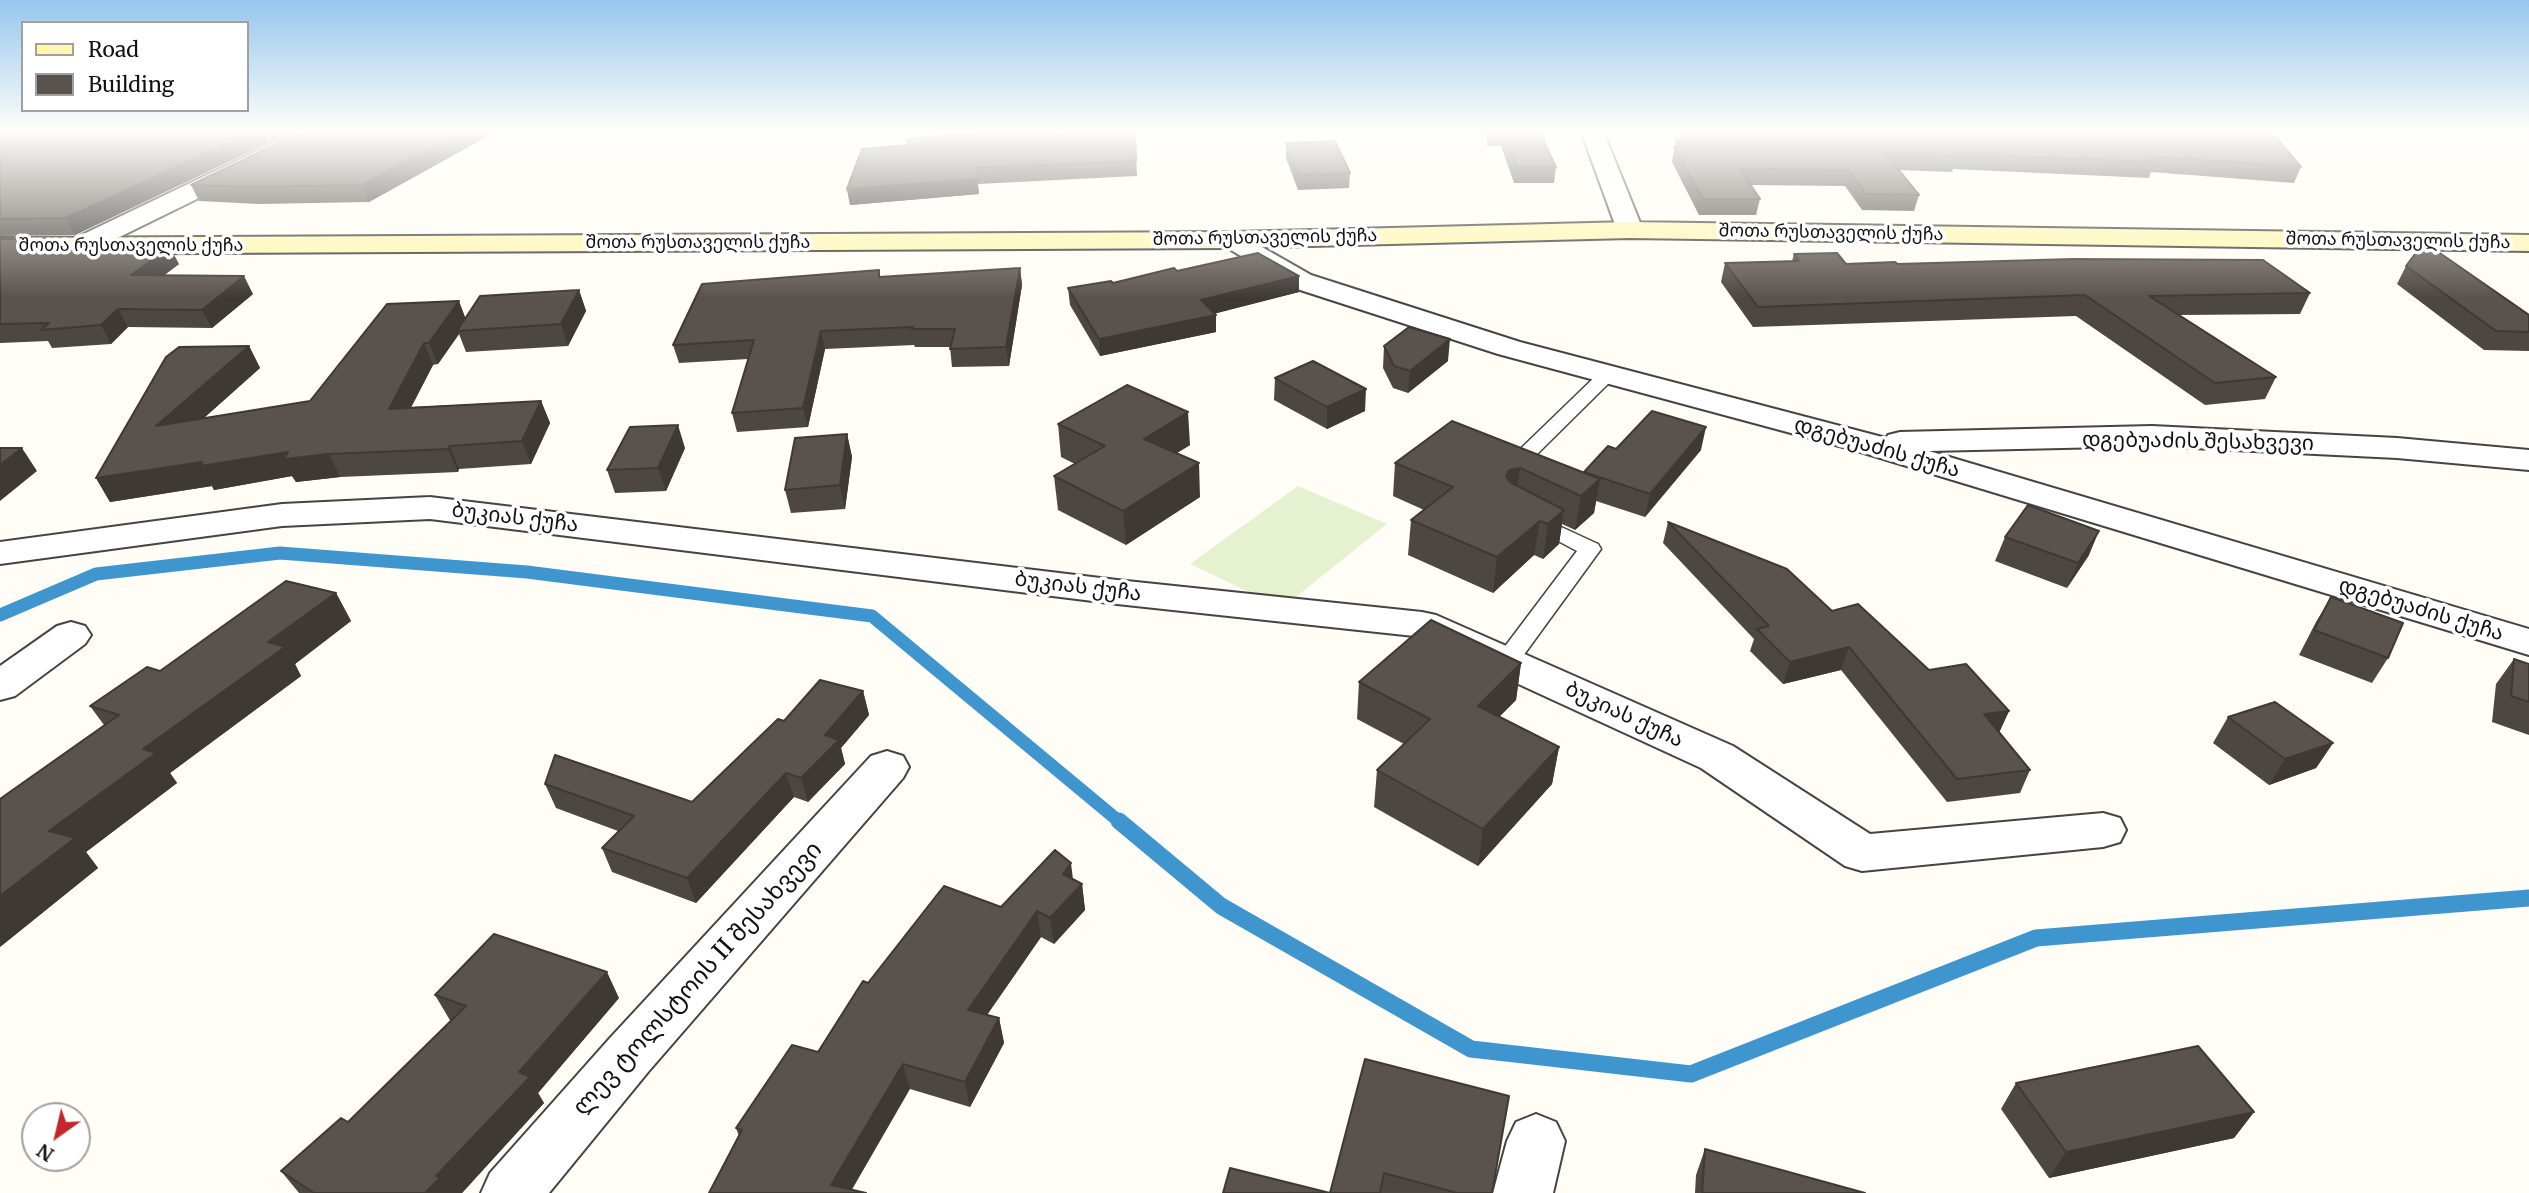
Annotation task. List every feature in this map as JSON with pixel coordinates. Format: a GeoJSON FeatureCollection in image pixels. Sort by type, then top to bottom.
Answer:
{"type":"FeatureCollection","features":[{"type":"Feature","properties":{"kind":"main road","name":"შოთა რუსთაველის ქუჩა"},"geometry":{"type":"LineString","coordinates":[[0,246],[1232,240],[1630,230],[2529,243]]}},
{"type":"Feature","properties":{"kind":"street"},"geometry":{"type":"LineString","coordinates":[[78,247],[202,187]]}},
{"type":"Feature","properties":{"kind":"street"},"geometry":{"type":"LineString","coordinates":[[1613,187],[1630,230]]}},
{"type":"Feature","properties":{"kind":"street","name":"დგებუაძის ქუჩა"},"geometry":{"type":"LineString","coordinates":[[1232,240],[1301,281],[1509,348],[1866,443],[2529,642]]}},
{"type":"Feature","properties":{"kind":"street","name":"დგებუაძის შესახვევი"},"geometry":{"type":"LineString","coordinates":[[1866,443],[2152,436],[2398,449],[2529,460]]}},
{"type":"Feature","properties":{"kind":"street","name":"ბუკიას ქუჩა"},"geometry":{"type":"LineString","coordinates":[[0,554],[282,515],[430,508],[1117,592],[1422,624],[1717,757],[1862,853],[2103,830]]}},
{"type":"Feature","properties":{"kind":"street"},"geometry":{"type":"LineString","coordinates":[[0,686],[71,635]]}},
{"type":"Feature","properties":{"kind":"street","name":"ლევ ტოლსტოის II შესახვევი"},"geometry":{"type":"LineString","coordinates":[[511,1193],[629,1055],[887,767]]}},
{"type":"Feature","properties":{"kind":"lane"},"geometry":{"type":"LineString","coordinates":[[1518,462],[1607,375]]}},
{"type":"Feature","properties":{"kind":"lane"},"geometry":{"type":"LineString","coordinates":[[1506,661],[1590,549],[1514,510]]}},
{"type":"Feature","properties":{"kind":"green space"},"geometry":{"type":"Polygon","coordinates":[[[1298,486],[1387,524],[1282,608],[1190,564],[1298,486]]]}},
{"type":"Feature","properties":{"kind":"building"},"geometry":{"type":"Polygon","coordinates":[[[0,187],[134,187],[66,218],[0,219],[0,187]]]}},
{"type":"Feature","properties":{"kind":"building"},"geometry":{"type":"Polygon","coordinates":[[[848,187],[877,187],[847,189],[848,187]]]}},
{"type":"Feature","properties":{"kind":"building"},"geometry":{"type":"Polygon","coordinates":[[[1696,187],[1752,187],[1760,199],[1703,199],[1696,187]]]}},
{"type":"Feature","properties":{"kind":"building"},"geometry":{"type":"Polygon","coordinates":[[[1861,187],[1912,187],[1919,195],[1866,194],[1861,187]]]}},
{"type":"Feature","properties":{"kind":"building"},"geometry":{"type":"Polygon","coordinates":[[[0,239],[46,239],[30,248],[170,247],[131,275],[244,276],[202,310],[118,309],[101,325],[41,330],[49,323],[0,324],[0,239]]]}},
{"type":"Feature","properties":{"kind":"building"},"geometry":{"type":"Polygon","coordinates":[[[2424,242],[2529,315],[2529,332],[2496,331],[2406,266],[2424,242]]]}},
{"type":"Feature","properties":{"kind":"building"},"geometry":{"type":"Polygon","coordinates":[[[1258,253],[1299,276],[1201,300],[1216,315],[1099,339],[1068,288],[1111,281],[1113,283],[1174,268],[1177,271],[1258,253]]]}},
{"type":"Feature","properties":{"kind":"building"},"geometry":{"type":"Polygon","coordinates":[[[1837,253],[1846,264],[2073,259],[2263,260],[2310,293],[2149,296],[2276,377],[2215,383],[2085,295],[1758,307],[1725,263],[1799,261],[1794,254],[1837,253]]]}},
{"type":"Feature","properties":{"kind":"building"},"geometry":{"type":"Polygon","coordinates":[[[1020,268],[1006,347],[950,349],[955,329],[912,329],[913,327],[821,331],[803,408],[732,413],[754,340],[673,345],[702,284],[879,270],[879,277],[1020,268]]]}},
{"type":"Feature","properties":{"kind":"building"},"geometry":{"type":"Polygon","coordinates":[[[579,290],[561,324],[457,331],[480,296],[579,290]]]}},
{"type":"Feature","properties":{"kind":"building"},"geometry":{"type":"Polygon","coordinates":[[[459,301],[429,343],[424,343],[389,409],[541,401],[522,441],[450,446],[448,449],[329,454],[284,459],[288,452],[201,466],[202,462],[96,478],[166,357],[179,347],[249,346],[156,426],[310,401],[387,304],[459,301]]]}},
{"type":"Feature","properties":{"kind":"building"},"geometry":{"type":"Polygon","coordinates":[[[1409,327],[1450,339],[1410,371],[1394,366],[1384,346],[1409,327]]]}},
{"type":"Feature","properties":{"kind":"building"},"geometry":{"type":"Polygon","coordinates":[[[1313,361],[1366,389],[1327,407],[1275,378],[1313,361]]]}},
{"type":"Feature","properties":{"kind":"building"},"geometry":{"type":"Polygon","coordinates":[[[1127,385],[1188,412],[1144,439],[1199,463],[1123,511],[1054,476],[1105,446],[1058,424],[1127,385]]]}},
{"type":"Feature","properties":{"kind":"building"},"geometry":{"type":"Polygon","coordinates":[[[1652,411],[1706,427],[1650,494],[1584,472],[1608,446],[1616,449],[1652,411]]]}},
{"type":"Feature","properties":{"kind":"building"},"geometry":{"type":"Polygon","coordinates":[[[1452,421],[1600,479],[1581,496],[1520,468],[1509,470],[1506,476],[1510,482],[1564,510],[1548,524],[1540,521],[1497,557],[1411,520],[1453,487],[1395,463],[1452,421]]]}},
{"type":"Feature","properties":{"kind":"building"},"geometry":{"type":"Polygon","coordinates":[[[678,425],[658,468],[607,470],[630,427],[678,425]]]}},
{"type":"Feature","properties":{"kind":"building"},"geometry":{"type":"Polygon","coordinates":[[[847,434],[840,485],[785,490],[795,438],[847,434]]]}},
{"type":"Feature","properties":{"kind":"building"},"geometry":{"type":"Polygon","coordinates":[[[0,448],[22,448],[0,465],[0,448]]]}},
{"type":"Feature","properties":{"kind":"building"},"geometry":{"type":"Polygon","coordinates":[[[2028,505],[2099,531],[2078,563],[2005,537],[2028,505]]]}},
{"type":"Feature","properties":{"kind":"building"},"geometry":{"type":"Polygon","coordinates":[[[1668,522],[1787,569],[1832,611],[1858,604],[1929,670],[1966,664],[2009,711],[1984,714],[2030,770],[1957,779],[1849,647],[1790,662],[1757,629],[1769,626],[1668,522]]]}},
{"type":"Feature","properties":{"kind":"building"},"geometry":{"type":"Polygon","coordinates":[[[286,581],[336,593],[268,642],[285,647],[143,749],[156,753],[49,831],[75,838],[0,896],[0,799],[119,715],[90,706],[147,667],[160,671],[286,581]]]}},
{"type":"Feature","properties":{"kind":"building"},"geometry":{"type":"Polygon","coordinates":[[[2331,597],[2403,623],[2388,658],[2314,630],[2331,597]]]}},
{"type":"Feature","properties":{"kind":"building"},"geometry":{"type":"Polygon","coordinates":[[[1431,620],[1521,663],[1478,706],[1559,747],[1483,829],[1377,770],[1430,719],[1359,682],[1431,620]]]}},
{"type":"Feature","properties":{"kind":"building"},"geometry":{"type":"Polygon","coordinates":[[[2514,659],[2529,664],[2529,702],[2511,696],[2514,659]]]}},
{"type":"Feature","properties":{"kind":"building"},"geometry":{"type":"Polygon","coordinates":[[[820,680],[863,691],[825,735],[839,740],[801,778],[786,773],[687,878],[602,848],[634,816],[545,784],[555,755],[692,802],[778,719],[784,721],[820,680]]]}},
{"type":"Feature","properties":{"kind":"building"},"geometry":{"type":"Polygon","coordinates":[[[2275,702],[2333,743],[2285,759],[2228,717],[2275,702]]]}},
{"type":"Feature","properties":{"kind":"building"},"geometry":{"type":"Polygon","coordinates":[[[1055,850],[1071,863],[1063,874],[1082,884],[1050,918],[1037,911],[968,1010],[999,1018],[965,1082],[903,1064],[831,1185],[866,1193],[709,1193],[742,1130],[736,1128],[792,1045],[818,1052],[863,981],[868,983],[944,886],[1001,907],[1055,850]]]}},
{"type":"Feature","properties":{"kind":"building"},"geometry":{"type":"Polygon","coordinates":[[[494,934],[607,972],[519,1072],[530,1077],[436,1176],[440,1178],[425,1193],[314,1193],[281,1171],[341,1118],[348,1122],[466,1006],[435,995],[494,934]]]}},
{"type":"Feature","properties":{"kind":"building"},"geometry":{"type":"Polygon","coordinates":[[[2198,1046],[2254,1112],[2066,1152],[2016,1083],[2198,1046]]]}},
{"type":"Feature","properties":{"kind":"building"},"geometry":{"type":"Polygon","coordinates":[[[1365,1059],[1509,1096],[1492,1193],[1457,1193],[1384,1173],[1380,1193],[1330,1193],[1365,1059]]]}},
{"type":"Feature","properties":{"kind":"building"},"geometry":{"type":"Polygon","coordinates":[[[1705,1149],[1865,1193],[1702,1193],[1705,1149]]]}},
{"type":"Feature","properties":{"kind":"building"},"geometry":{"type":"Polygon","coordinates":[[[1230,1168],[1330,1193],[1223,1193],[1230,1168]]]}},
{"type":"Feature","properties":{"kind":"waterway"},"geometry":{"type":"LineString","coordinates":[[0,615],[96,574],[280,553],[527,572],[872,616],[1121,823]]}},
{"type":"Feature","properties":{"kind":"waterway"},"geometry":{"type":"LineString","coordinates":[[1119,821],[1221,906],[1471,1049],[1691,1074],[2036,938],[2529,898]]}}]}
